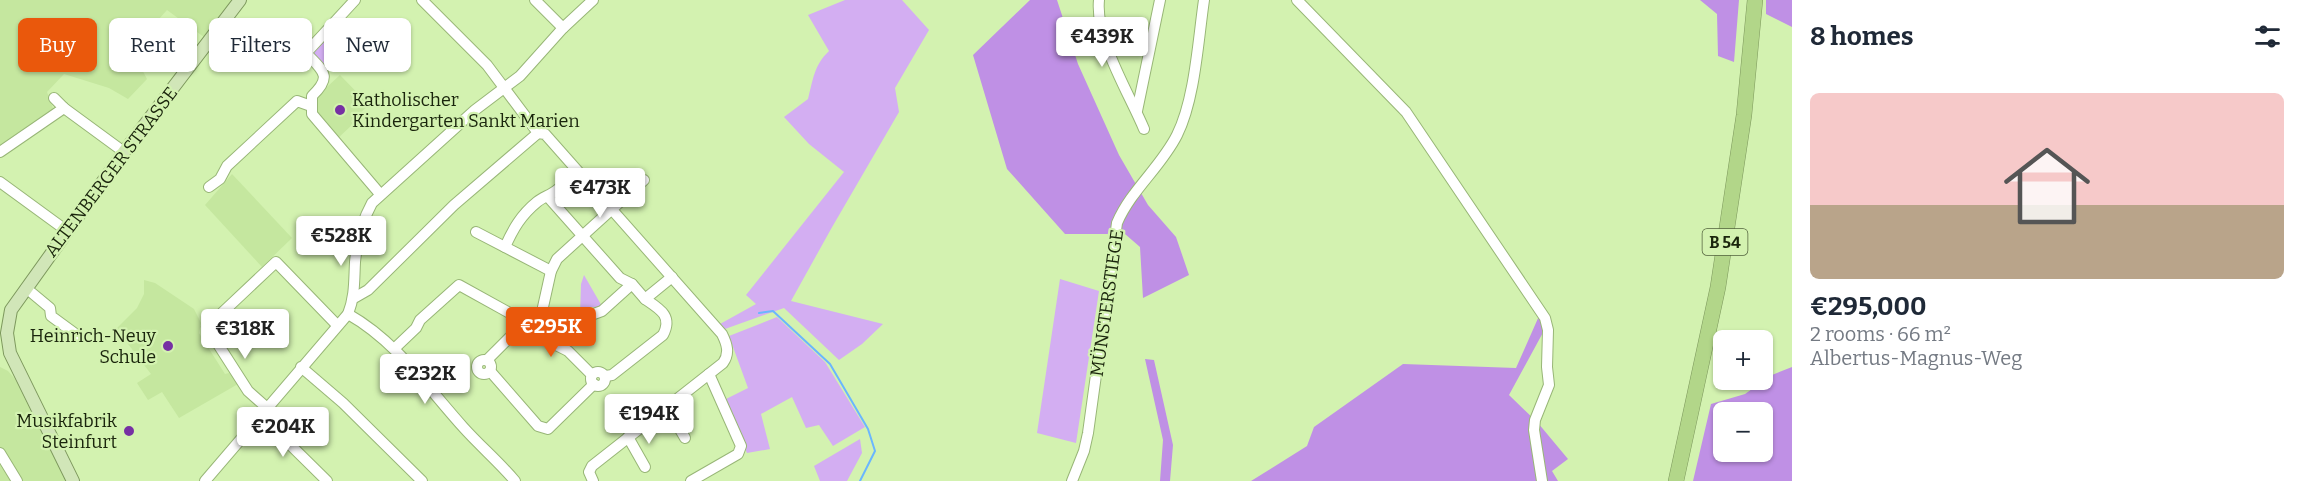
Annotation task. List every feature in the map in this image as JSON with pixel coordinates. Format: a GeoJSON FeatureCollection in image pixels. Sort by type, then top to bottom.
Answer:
{"type":"FeatureCollection","features":[{"type":"Feature","properties":{"kind":"highway","name":"B 54"},"geometry":{"type":"LineString","coordinates":[[1671,481],[1714,282],[1739,111],[1749,0]]}},
{"type":"Feature","properties":{"kind":"highway","name":"B 54"},"geometry":{"type":"LineString","coordinates":[[1676,481],[1718,287],[1744,115],[1755,0]]}},
{"type":"Feature","properties":{"kind":"main road","name":"ALTENBERGER STRASSE"},"geometry":{"type":"LineString","coordinates":[[5,348],[11,310],[124,152],[240,0]]}},
{"type":"Feature","properties":{"kind":"main road"},"geometry":{"type":"LineString","coordinates":[[5,348],[73,481]]}},
{"type":"Feature","properties":{"kind":"street"},"geometry":{"type":"LineString","coordinates":[[355,0],[306,53],[324,73],[325,78],[324,84],[312,96],[312,114],[315,121],[380,194]]}},
{"type":"Feature","properties":{"kind":"street"},"geometry":{"type":"LineString","coordinates":[[422,0],[487,65],[538,133],[545,134],[722,334],[726,342],[727,358],[591,466],[589,472],[593,481]]}},
{"type":"Feature","properties":{"kind":"street"},"geometry":{"type":"LineString","coordinates":[[535,0],[563,28]]}},
{"type":"Feature","properties":{"kind":"street"},"geometry":{"type":"LineString","coordinates":[[205,481],[348,314],[354,298],[355,261],[359,237],[366,214],[380,194],[475,110],[520,76],[563,28],[593,0]]}},
{"type":"Feature","properties":{"kind":"street"},"geometry":{"type":"LineString","coordinates":[[1099,0],[1099,22],[1104,38],[1144,129]]}},
{"type":"Feature","properties":{"kind":"street"},"geometry":{"type":"LineString","coordinates":[[1137,111],[1160,0]]}},
{"type":"Feature","properties":{"kind":"street","name":"MÜNSTERSTIEGE"},"geometry":{"type":"LineString","coordinates":[[1072,481],[1084,451],[1088,433],[1117,223],[1127,205],[1168,150],[1182,124],[1188,102],[1204,0]]}},
{"type":"Feature","properties":{"kind":"street"},"geometry":{"type":"LineString","coordinates":[[1297,0],[1406,112],[1545,318],[1548,330],[1546,368],[1549,385],[1535,420],[1534,430],[1542,481]]}},
{"type":"Feature","properties":{"kind":"street"},"geometry":{"type":"LineString","coordinates":[[54,98],[64,108],[124,152]]}},
{"type":"Feature","properties":{"kind":"street"},"geometry":{"type":"LineString","coordinates":[[209,187],[220,179],[227,166],[297,101],[311,106]]}},
{"type":"Feature","properties":{"kind":"street"},"geometry":{"type":"LineString","coordinates":[[0,152],[64,108]]}},
{"type":"Feature","properties":{"kind":"street"},"geometry":{"type":"LineString","coordinates":[[354,298],[368,290],[454,205],[538,133]]}},
{"type":"Feature","properties":{"kind":"street"},"geometry":{"type":"LineString","coordinates":[[548,197],[582,236],[620,279],[632,284],[645,299],[657,306],[666,317],[668,326],[663,335],[612,375],[606,376],[602,372],[596,372],[593,380],[548,429],[538,426],[490,371],[491,364],[487,360],[537,316],[557,259],[582,236],[611,209],[644,180]]}},
{"type":"Feature","properties":{"kind":"street"},"geometry":{"type":"LineString","coordinates":[[0,182],[67,231]]}},
{"type":"Feature","properties":{"kind":"street"},"geometry":{"type":"LineString","coordinates":[[505,247],[521,217],[539,200],[548,197],[558,189]]}},
{"type":"Feature","properties":{"kind":"street"},"geometry":{"type":"LineString","coordinates":[[476,232],[551,271]]}},
{"type":"Feature","properties":{"kind":"street"},"geometry":{"type":"LineString","coordinates":[[327,481],[263,411],[207,327],[276,262],[337,325]]}},
{"type":"Feature","properties":{"kind":"street"},"geometry":{"type":"LineString","coordinates":[[645,299],[672,277]]}},
{"type":"Feature","properties":{"kind":"street"},"geometry":{"type":"LineString","coordinates":[[394,348],[416,328],[420,320],[459,285],[554,322],[580,319],[602,311],[632,284]]}},
{"type":"Feature","properties":{"kind":"street"},"geometry":{"type":"LineString","coordinates":[[26,288],[50,308],[51,316],[81,338]]}},
{"type":"Feature","properties":{"kind":"street"},"geometry":{"type":"LineString","coordinates":[[348,314],[366,324],[394,348],[465,429],[515,481]]}},
{"type":"Feature","properties":{"kind":"street"},"geometry":{"type":"LineString","coordinates":[[537,316],[548,336],[556,345],[568,351],[593,380]]}},
{"type":"Feature","properties":{"kind":"street"},"geometry":{"type":"LineString","coordinates":[[301,367],[343,403],[422,481]]}},
{"type":"Feature","properties":{"kind":"street"},"geometry":{"type":"LineString","coordinates":[[691,481],[738,454],[741,446],[709,374]]}},
{"type":"Feature","properties":{"kind":"street"},"geometry":{"type":"LineString","coordinates":[[667,407],[685,438]]}},
{"type":"Feature","properties":{"kind":"street"},"geometry":{"type":"LineString","coordinates":[[628,437],[645,467]]}},
{"type":"Feature","properties":{"kind":"street"},"geometry":{"type":"LineString","coordinates":[[0,453],[17,481]]}},
{"type":"Feature","properties":{"kind":"shaded area"},"geometry":{"type":"Polygon","coordinates":[[[0,0],[238,0],[224,18],[209,18],[208,40],[197,32],[197,18],[178,18],[167,10],[160,18],[109,18],[109,72],[143,72],[147,79],[128,99],[109,88],[64,74],[47,92],[54,111],[0,154],[0,0]]]}},
{"type":"Feature","properties":{"kind":"shaded area"},"geometry":{"type":"Polygon","coordinates":[[[845,0],[902,0],[929,30],[895,88],[899,112],[791,301],[883,324],[862,344],[839,360],[784,308],[725,329],[720,324],[756,304],[746,295],[844,172],[809,144],[784,117],[808,99],[817,67],[829,51],[808,15],[845,0]]]}},
{"type":"Feature","properties":{"kind":"shaded area"},"geometry":{"type":"Polygon","coordinates":[[[1030,0],[1057,0],[1078,64],[1119,155],[1148,205],[1176,237],[1189,275],[1143,298],[1140,247],[1125,234],[1065,234],[1007,169],[973,55],[1030,0]]]}},
{"type":"Feature","properties":{"kind":"shaded area"},"geometry":{"type":"Polygon","coordinates":[[[1700,0],[1739,0],[1734,62],[1718,56],[1717,14],[1700,0]]]}},
{"type":"Feature","properties":{"kind":"shaded area"},"geometry":{"type":"Polygon","coordinates":[[[1766,0],[1792,0],[1792,27],[1766,14],[1766,0]]]}},
{"type":"Feature","properties":{"kind":"shaded area"},"geometry":{"type":"Polygon","coordinates":[[[324,38],[324,66],[313,54],[313,49],[324,38]]]}},
{"type":"Feature","properties":{"kind":"shaded area","name":"Katholischer Kindergarten Sankt Marien"},"geometry":{"type":"Polygon","coordinates":[[[340,75],[369,105],[351,121],[353,124],[337,139],[315,114],[314,99],[340,75]]]}},
{"type":"Feature","properties":{"kind":"shaded area"},"geometry":{"type":"Polygon","coordinates":[[[232,174],[292,238],[262,267],[205,205],[232,174]]]}},
{"type":"Feature","properties":{"kind":"shaded area"},"geometry":{"type":"Polygon","coordinates":[[[584,275],[603,308],[591,307],[580,315],[581,284],[584,275]]]}},
{"type":"Feature","properties":{"kind":"shaded area"},"geometry":{"type":"Polygon","coordinates":[[[1060,279],[1099,291],[1076,443],[1037,433],[1060,279]]]}},
{"type":"Feature","properties":{"kind":"shaded area","name":"Heinrich-Neuy Schule"},"geometry":{"type":"Polygon","coordinates":[[[144,280],[155,283],[194,309],[201,323],[199,333],[225,374],[229,373],[238,384],[179,418],[162,392],[148,400],[137,383],[151,374],[115,330],[137,308],[144,294],[144,280]]]}},
{"type":"Feature","properties":{"kind":"shaded area"},"geometry":{"type":"Polygon","coordinates":[[[1539,316],[1546,327],[1509,395],[1538,423],[1568,459],[1552,471],[1558,481],[1251,481],[1307,446],[1314,427],[1403,364],[1516,368],[1539,316]]]}},
{"type":"Feature","properties":{"kind":"shaded area"},"geometry":{"type":"Polygon","coordinates":[[[777,317],[825,362],[865,427],[833,446],[819,425],[806,428],[792,397],[761,414],[770,449],[747,453],[724,400],[748,388],[729,336],[777,317]]]}},
{"type":"Feature","properties":{"kind":"shaded area"},"geometry":{"type":"Polygon","coordinates":[[[1145,359],[1154,360],[1173,445],[1170,481],[1160,481],[1163,440],[1145,359]]]}},
{"type":"Feature","properties":{"kind":"shaded area"},"geometry":{"type":"Polygon","coordinates":[[[0,367],[8,371],[15,379],[66,481],[0,481],[0,367]]]}},
{"type":"Feature","properties":{"kind":"shaded area"},"geometry":{"type":"Polygon","coordinates":[[[1792,367],[1792,481],[1693,481],[1713,403],[1713,462],[1773,462],[1773,402],[1718,402],[1745,394],[1751,390],[1773,390],[1773,375],[1792,367]]]}},
{"type":"Feature","properties":{"kind":"shaded area"},"geometry":{"type":"Polygon","coordinates":[[[860,439],[862,453],[847,481],[820,481],[814,466],[860,439]]]}},
{"type":"Feature","properties":{"kind":"waterway"},"geometry":{"type":"LineString","coordinates":[[759,313],[773,311],[830,364],[868,429],[875,451],[860,481]]}},
{"type":"Feature","properties":{"kind":"place","name":"Katholischer Kindergarten Sankt Marien"},"geometry":{"type":"Point","coordinates":[340,110]}},
{"type":"Feature","properties":{"kind":"place","name":"Heinrich-Neuy Schule"},"geometry":{"type":"Point","coordinates":[168,346]}},
{"type":"Feature","properties":{"kind":"place","name":"Musikfabrik Steinfurt"},"geometry":{"type":"Point","coordinates":[129,431]}}]}
